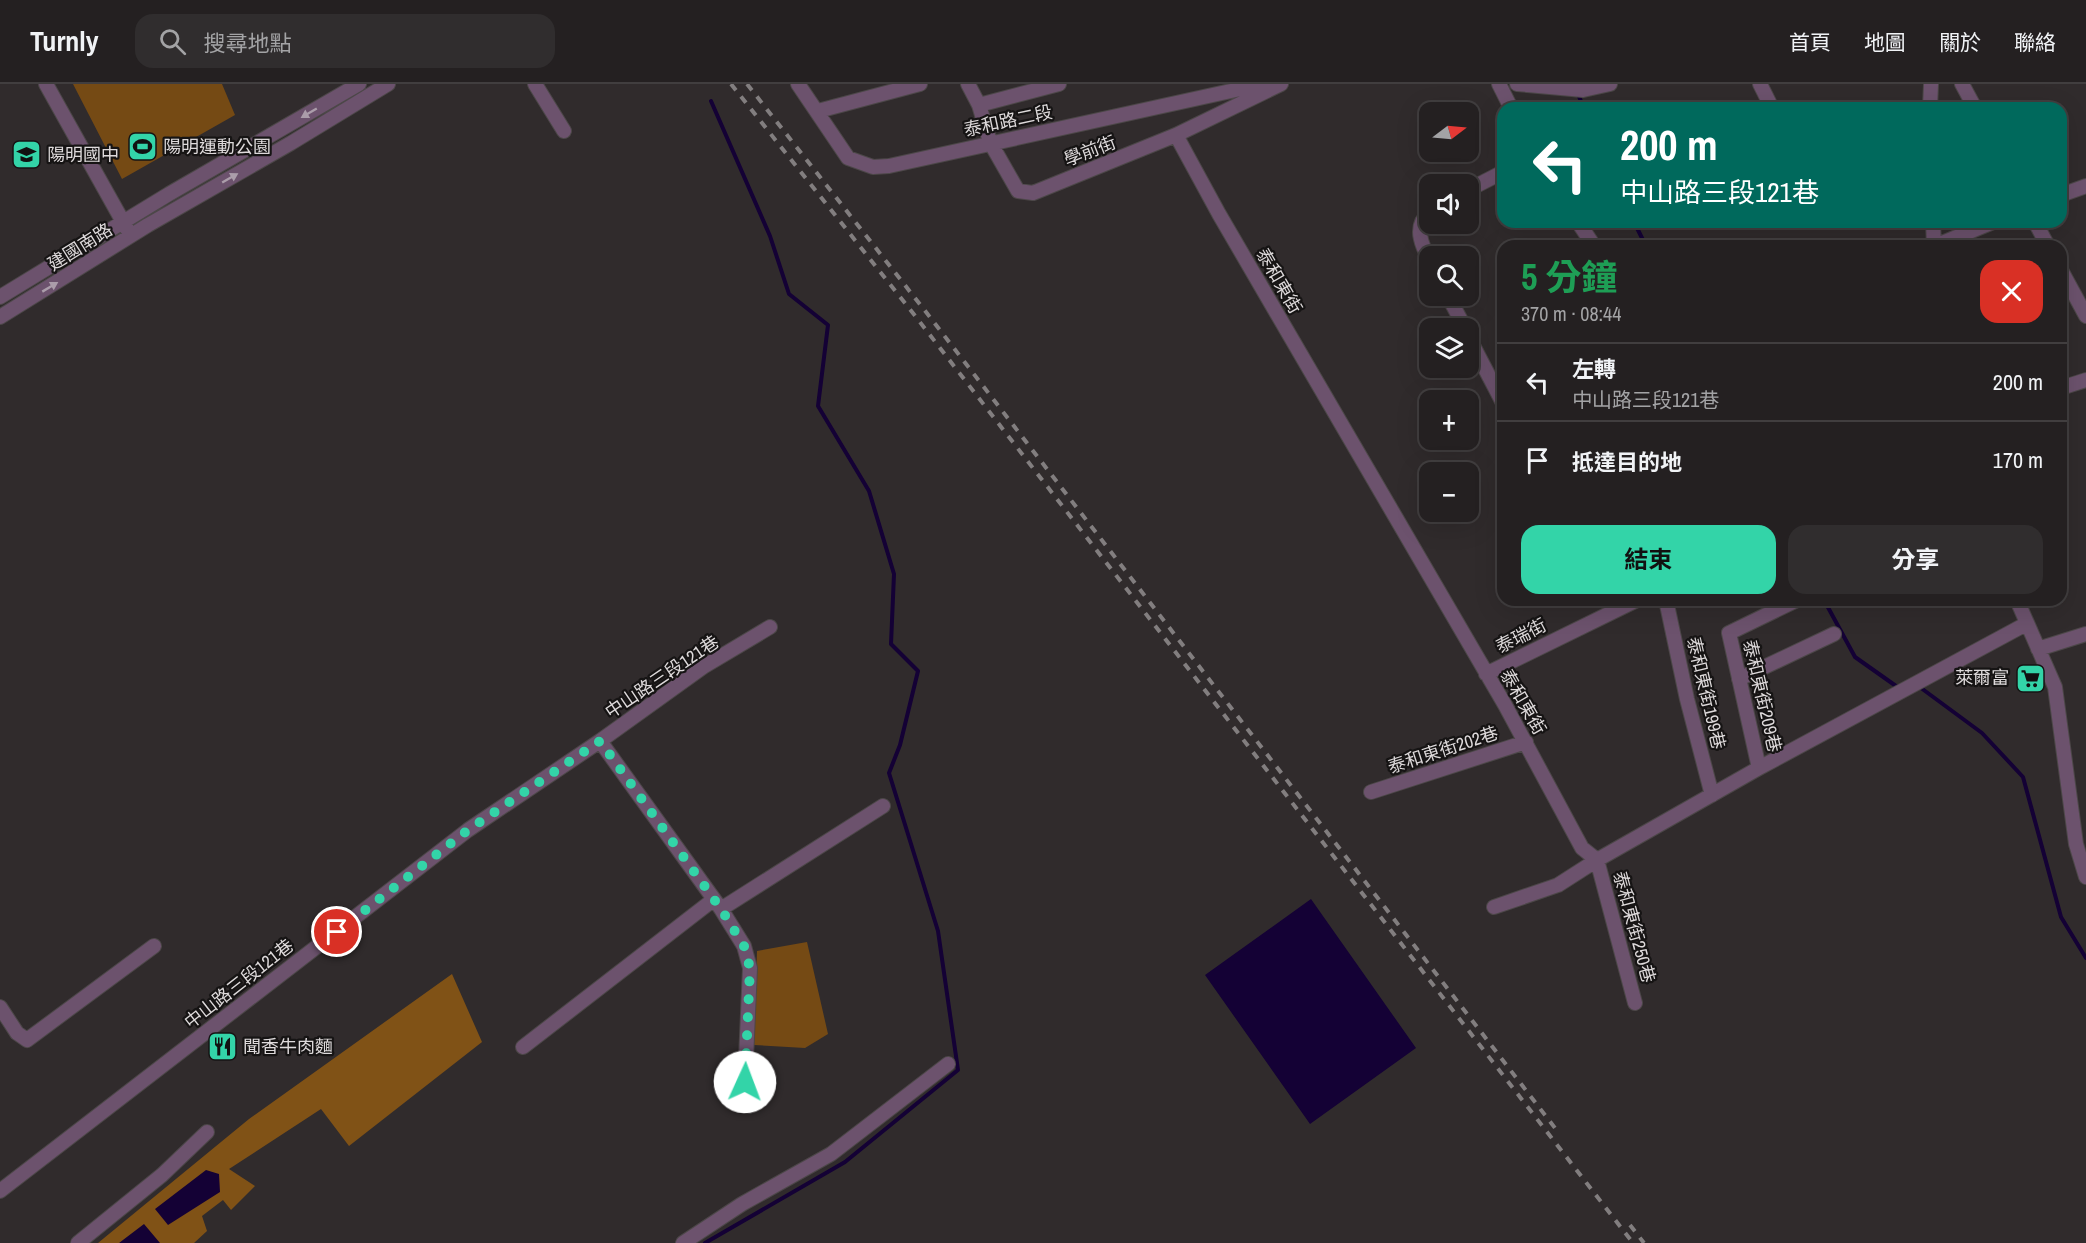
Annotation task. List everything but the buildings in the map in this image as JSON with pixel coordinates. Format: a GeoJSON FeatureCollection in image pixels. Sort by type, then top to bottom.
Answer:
{"type":"FeatureCollection","features":[{"type":"Feature","properties":{"kind":"street"},"geometry":{"type":"LineString","coordinates":[[45,84],[131,236]]}},
{"type":"Feature","properties":{"kind":"street","name":"建國南路"},"geometry":{"type":"LineString","coordinates":[[0,297],[169,194],[359,84]]}},
{"type":"Feature","properties":{"kind":"street","name":"建國南路"},"geometry":{"type":"LineString","coordinates":[[0,317],[179,207],[388,84]]}},
{"type":"Feature","properties":{"kind":"street"},"geometry":{"type":"LineString","coordinates":[[535,84],[564,131]]}},
{"type":"Feature","properties":{"kind":"street","name":"泰和路二段"},"geometry":{"type":"LineString","coordinates":[[798,84],[848,158],[873,167],[1263,84]]}},
{"type":"Feature","properties":{"kind":"street"},"geometry":{"type":"LineString","coordinates":[[818,111],[920,84]]}},
{"type":"Feature","properties":{"kind":"street","name":"學前街"},"geometry":{"type":"LineString","coordinates":[[968,84],[979,105],[990,142],[1018,191],[1033,193],[1176,135],[1281,84]]}},
{"type":"Feature","properties":{"kind":"street"},"geometry":{"type":"LineString","coordinates":[[979,105],[1059,84]]}},
{"type":"Feature","properties":{"kind":"street"},"geometry":{"type":"LineString","coordinates":[[1499,84],[1508,102]]}},
{"type":"Feature","properties":{"kind":"street"},"geometry":{"type":"LineString","coordinates":[[1517,84],[1581,90],[1610,84]]}},
{"type":"Feature","properties":{"kind":"street"},"geometry":{"type":"LineString","coordinates":[[1760,84],[1769,102]]}},
{"type":"Feature","properties":{"kind":"street"},"geometry":{"type":"LineString","coordinates":[[1930,102],[1931,84]]}},
{"type":"Feature","properties":{"kind":"street"},"geometry":{"type":"LineString","coordinates":[[1962,84],[1972,102]]}},
{"type":"Feature","properties":{"kind":"street","name":"泰和東街"},"geometry":{"type":"LineString","coordinates":[[1176,135],[1219,214],[1526,742],[1582,848],[1597,860]]}},
{"type":"Feature","properties":{"kind":"street"},"geometry":{"type":"LineString","coordinates":[[1479,184],[1497,175]]}},
{"type":"Feature","properties":{"kind":"street"},"geometry":{"type":"LineString","coordinates":[[2067,193],[2086,186]]}},
{"type":"Feature","properties":{"kind":"street"},"geometry":{"type":"LineString","coordinates":[[1950,240],[1978,228]]}},
{"type":"Feature","properties":{"kind":"street"},"geometry":{"type":"LineString","coordinates":[[2067,281],[2086,316]]}},
{"type":"Feature","properties":{"kind":"street"},"geometry":{"type":"LineString","coordinates":[[1479,357],[1497,392]]}},
{"type":"Feature","properties":{"kind":"street"},"geometry":{"type":"LineString","coordinates":[[2067,386],[2086,380]]}},
{"type":"Feature","properties":{"kind":"street","name":"泰瑞街"},"geometry":{"type":"LineString","coordinates":[[1486,674],[1608,606]]}},
{"type":"Feature","properties":{"kind":"street","name":"泰和東街199巷"},"geometry":{"type":"LineString","coordinates":[[1667,606],[1687,699],[1712,795]]}},
{"type":"Feature","properties":{"kind":"street","name":"泰和東街209巷"},"geometry":{"type":"LineString","coordinates":[[1759,768],[1729,633],[1785,606]]}},
{"type":"Feature","properties":{"kind":"street"},"geometry":{"type":"LineString","coordinates":[[2019,606],[2055,687],[2076,844],[2086,877]]}},
{"type":"Feature","properties":{"kind":"street"},"geometry":{"type":"LineString","coordinates":[[1494,906],[1558,885],[1597,860],[1759,768],[2026,624]]}},
{"type":"Feature","properties":{"kind":"street","name":"中山路三段121巷"},"geometry":{"type":"LineString","coordinates":[[0,1191],[468,830],[703,668],[770,627]]}},
{"type":"Feature","properties":{"kind":"street"},"geometry":{"type":"LineString","coordinates":[[1739,679],[1834,634]]}},
{"type":"Feature","properties":{"kind":"street"},"geometry":{"type":"LineString","coordinates":[[2038,649],[2086,634]]}},
{"type":"Feature","properties":{"kind":"street"},"geometry":{"type":"LineString","coordinates":[[600,741],[744,946],[750,968],[745,1082]]}},
{"type":"Feature","properties":{"kind":"street","name":"泰和東街202巷"},"geometry":{"type":"LineString","coordinates":[[1371,792],[1526,742]]}},
{"type":"Feature","properties":{"kind":"street"},"geometry":{"type":"LineString","coordinates":[[523,1047],[717,905],[884,806]]}},
{"type":"Feature","properties":{"kind":"street","name":"泰和東街250巷"},"geometry":{"type":"LineString","coordinates":[[1597,860],[1635,1003]]}},
{"type":"Feature","properties":{"kind":"street"},"geometry":{"type":"LineString","coordinates":[[0,1007],[17,1034],[27,1040],[154,946]]}},
{"type":"Feature","properties":{"kind":"street"},"geometry":{"type":"LineString","coordinates":[[683,1243],[742,1204],[831,1154],[948,1064]]}},
{"type":"Feature","properties":{"kind":"street"},"geometry":{"type":"LineString","coordinates":[[78,1243],[162,1175],[207,1132]]}},
{"type":"Feature","properties":{"kind":"shaded area","name":"陽明運動公園"},"geometry":{"type":"Polygon","coordinates":[[[73,84],[222,84],[235,115],[122,179],[73,84]]]}},
{"type":"Feature","properties":{"kind":"shaded area"},"geometry":{"type":"Polygon","coordinates":[[[1311,899],[1416,1048],[1310,1124],[1205,975],[1311,899]]]}},
{"type":"Feature","properties":{"kind":"shaded area"},"geometry":{"type":"Polygon","coordinates":[[[807,942],[828,1034],[805,1048],[754,1045],[757,951],[807,942]]]}},
{"type":"Feature","properties":{"kind":"shaded area"},"geometry":{"type":"Polygon","coordinates":[[[452,974],[482,1042],[349,1146],[321,1109],[229,1169],[255,1186],[231,1210],[223,1200],[202,1216],[207,1231],[194,1243],[98,1243],[249,1119],[452,974]]]}},
{"type":"Feature","properties":{"kind":"shaded area"},"geometry":{"type":"Polygon","coordinates":[[[206,1170],[219,1174],[220,1192],[168,1225],[155,1209],[206,1170]]]}},
{"type":"Feature","properties":{"kind":"shaded area"},"geometry":{"type":"Polygon","coordinates":[[[144,1224],[160,1243],[119,1243],[144,1224]]]}},
{"type":"Feature","properties":{"kind":"waterway"},"geometry":{"type":"LineString","coordinates":[[1577,92],[1581,102]]}},
{"type":"Feature","properties":{"kind":"waterway"},"geometry":{"type":"LineString","coordinates":[[705,1243],[845,1162],[958,1070],[938,931],[889,773],[900,745],[918,671],[891,644],[894,574],[869,491],[818,406],[828,325],[789,294],[770,236],[711,101]]}},
{"type":"Feature","properties":{"kind":"waterway"},"geometry":{"type":"LineString","coordinates":[[1637,228],[1643,240]]}},
{"type":"Feature","properties":{"kind":"waterway"},"geometry":{"type":"LineString","coordinates":[[1827,606],[1855,657],[1896,686],[1901,686]]}},
{"type":"Feature","properties":{"kind":"waterway"},"geometry":{"type":"LineString","coordinates":[[1917,688],[1921,688],[1982,733],[2023,777],[2061,917],[2086,958]]}},
{"type":"Feature","properties":{"kind":"railway"},"geometry":{"type":"LineString","coordinates":[[731,84],[916,317],[1633,1243]]}},
{"type":"Feature","properties":{"kind":"railway"},"geometry":{"type":"LineString","coordinates":[[747,84],[926,312],[1555,1128]]}},
{"type":"Feature","properties":{"kind":"railway"},"geometry":{"type":"LineString","coordinates":[[1630,1225],[1644,1243]]}},
{"type":"Feature","properties":{"kind":"place","name":"陽明運動公園"},"geometry":{"type":"Point","coordinates":[142,147]}},
{"type":"Feature","properties":{"kind":"place","name":"陽明國中"},"geometry":{"type":"Point","coordinates":[26,155]}},
{"type":"Feature","properties":{"kind":"place","name":"萊爾富"},"geometry":{"type":"Point","coordinates":[2030,678]}},
{"type":"Feature","properties":{"kind":"place","name":"聞香牛肉麵"},"geometry":{"type":"Point","coordinates":[222,1047]}},
{"type":"Feature","properties":{"kind":"route"},"geometry":{"type":"LineString","coordinates":[[337,932],[468,830],[600,741],[733,926],[744,946],[750,968],[745,1082]]}}]}
